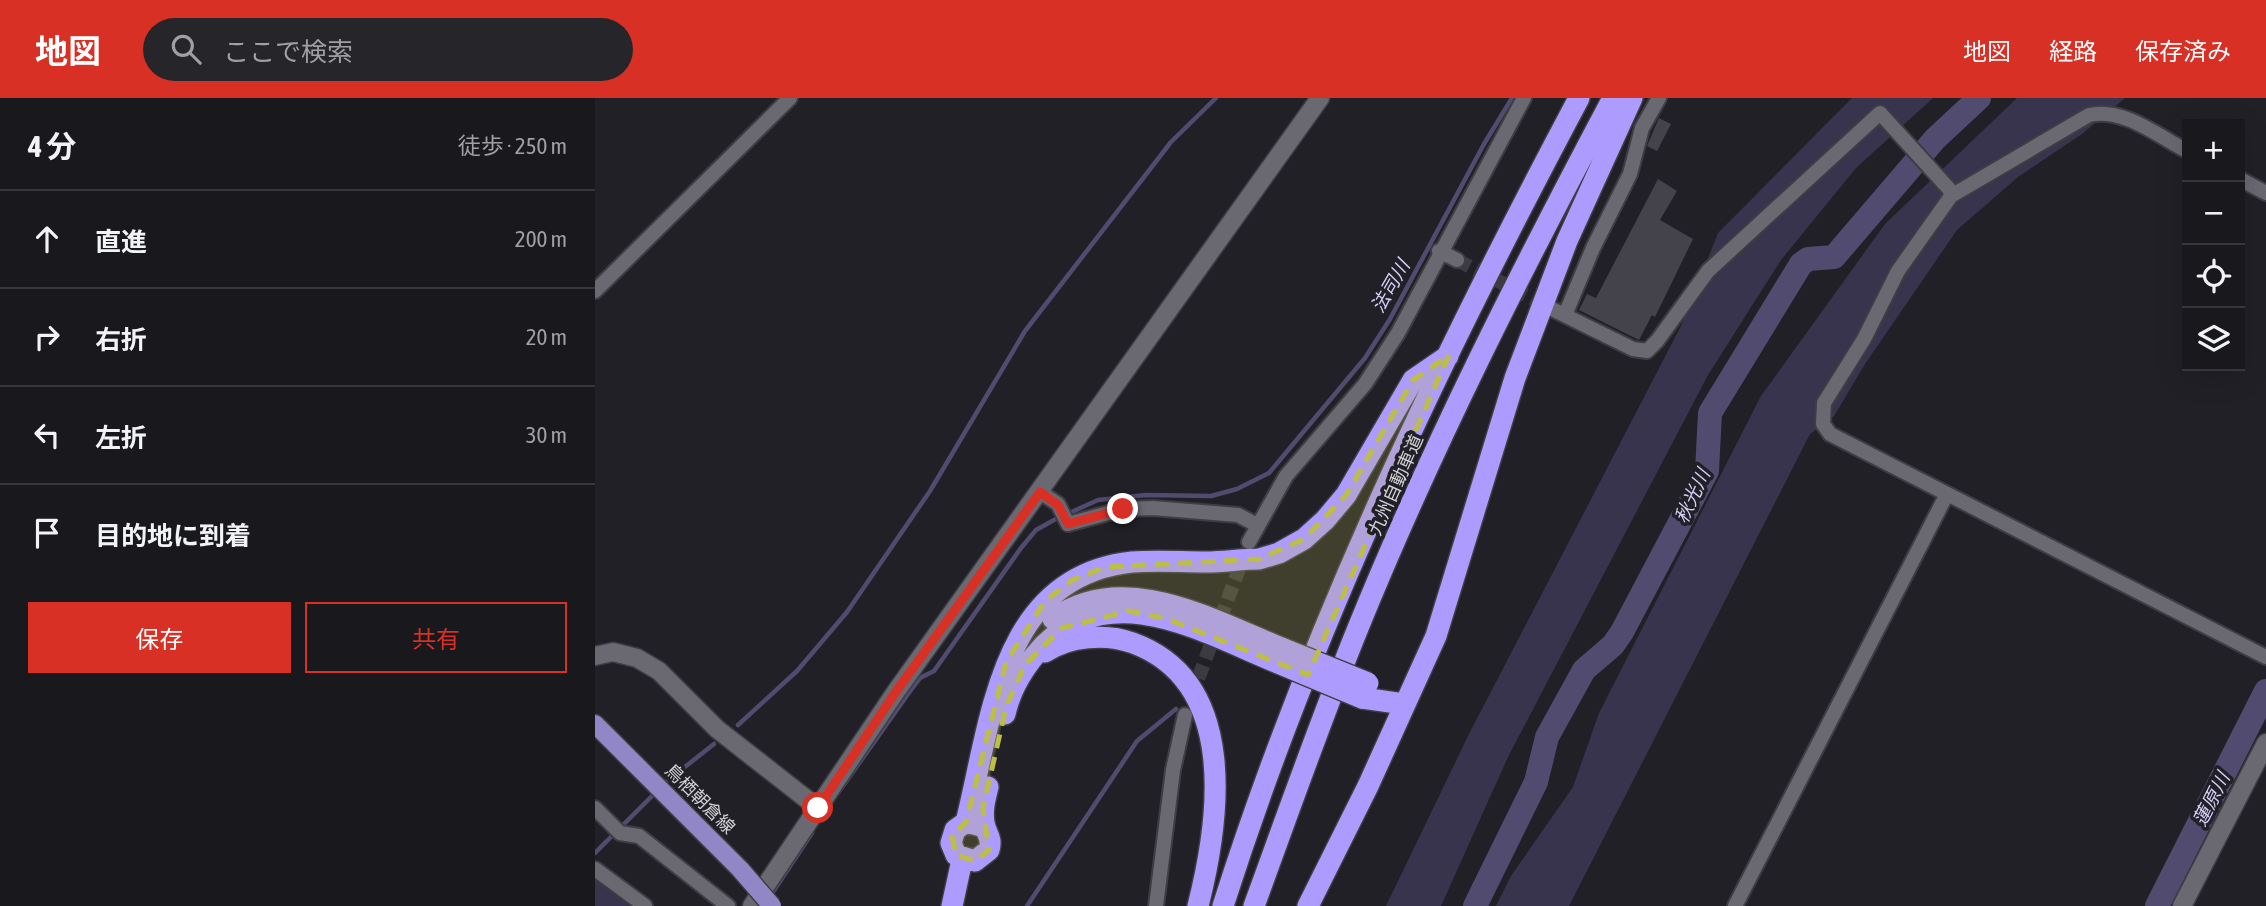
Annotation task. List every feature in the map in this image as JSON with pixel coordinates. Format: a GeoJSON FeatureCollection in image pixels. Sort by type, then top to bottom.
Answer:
{"type":"FeatureCollection","features":[{"type":"Feature","properties":{"kind":"highway","name":"九州自動車道"},"geometry":{"type":"LineString","coordinates":[[1223,906],[1331,616],[1449,355],[1579,98]]}},
{"type":"Feature","properties":{"kind":"highway","name":"九州自動車道"},"geometry":{"type":"LineString","coordinates":[[1254,906],[1358,627],[1424,476],[1498,320],[1613,98]]}},
{"type":"Feature","properties":{"kind":"highway"},"geometry":{"type":"LineString","coordinates":[[1308,906],[1368,786],[1436,636],[1515,378],[1567,241],[1632,98]]}},
{"type":"Feature","properties":{"kind":"highway"},"geometry":{"type":"LineString","coordinates":[[1281,656],[1167,619],[1129,611],[1096,615],[1062,628],[1025,664],[1006,707],[983,808],[975,825],[951,836],[952,850],[968,860],[986,855],[991,844],[975,825],[996,700],[1006,662],[1028,619],[1045,601],[1072,580],[1105,567],[1132,562],[1259,559],[1279,553],[1304,539],[1346,495],[1413,380],[1449,355]]}},
{"type":"Feature","properties":{"kind":"highway"},"geometry":{"type":"LineString","coordinates":[[996,700],[1015,662],[1043,626],[1088,600],[1128,596],[1175,605],[1281,656],[1404,704]]}},
{"type":"Feature","properties":{"kind":"highway"},"geometry":{"type":"LineString","coordinates":[[1025,664],[1059,643],[1091,638],[1122,639],[1150,649],[1188,686],[1203,711],[1212,744],[1216,780],[1216,815],[1198,906]]}},
{"type":"Feature","properties":{"kind":"highway"},"geometry":{"type":"LineString","coordinates":[[951,906],[968,860]]}},
{"type":"Feature","properties":{"kind":"highway"},"geometry":{"type":"LineString","coordinates":[[965,906],[968,860]]}},
{"type":"Feature","properties":{"kind":"main road","name":"鳥栖朝倉線"},"geometry":{"type":"LineString","coordinates":[[595,724],[740,869],[772,906]]}},
{"type":"Feature","properties":{"kind":"street"},"geometry":{"type":"LineString","coordinates":[[595,291],[789,98]]}},
{"type":"Feature","properties":{"kind":"street"},"geometry":{"type":"LineString","coordinates":[[752,906],[895,693],[1320,98]]}},
{"type":"Feature","properties":{"kind":"street"},"geometry":{"type":"LineString","coordinates":[[1249,542],[1286,476],[1371,374],[1398,333],[1439,251],[1524,98]]}},
{"type":"Feature","properties":{"kind":"street"},"geometry":{"type":"LineString","coordinates":[[1565,315],[1593,248],[1630,174],[1642,128],[1659,98]]}},
{"type":"Feature","properties":{"kind":"street"},"geometry":{"type":"LineString","coordinates":[[1550,308],[1633,349],[1647,351],[1708,271],[1880,113],[1948,191]]}},
{"type":"Feature","properties":{"kind":"street"},"geometry":{"type":"LineString","coordinates":[[2182,149],[2116,114],[2100,113],[2089,115],[1948,191],[1898,271],[1864,340],[1824,403],[1823,424],[1829,434],[2266,657]]}},
{"type":"Feature","properties":{"kind":"street"},"geometry":{"type":"LineString","coordinates":[[2245,182],[2266,193]]}},
{"type":"Feature","properties":{"kind":"street"},"geometry":{"type":"LineString","coordinates":[[1439,251],[1457,260]]}},
{"type":"Feature","properties":{"kind":"street"},"geometry":{"type":"LineString","coordinates":[[1040,492],[1058,505],[1068,524],[1123,509],[1153,508],[1238,515],[1257,525]]}},
{"type":"Feature","properties":{"kind":"street"},"geometry":{"type":"LineString","coordinates":[[1735,906],[1947,494]]}},
{"type":"Feature","properties":{"kind":"street"},"geometry":{"type":"LineString","coordinates":[[595,656],[613,652],[637,658],[659,671],[717,729],[818,808]]}},
{"type":"Feature","properties":{"kind":"street"},"geometry":{"type":"LineString","coordinates":[[1156,906],[1173,770],[1185,715]]}},
{"type":"Feature","properties":{"kind":"street"},"geometry":{"type":"LineString","coordinates":[[2182,906],[2266,743]]}},
{"type":"Feature","properties":{"kind":"street"},"geometry":{"type":"LineString","coordinates":[[595,808],[620,833],[639,836],[728,906]]}},
{"type":"Feature","properties":{"kind":"street"},"geometry":{"type":"LineString","coordinates":[[595,869],[645,906]]}},
{"type":"Feature","properties":{"kind":"highlighted area"},"geometry":{"type":"Polygon","coordinates":[[[1449,355],[1308,675],[1167,619],[1129,611],[1062,628],[1025,665],[1006,707],[983,808],[989,850],[975,861],[956,855],[952,836],[966,822],[1006,662],[1045,601],[1072,580],[1105,567],[1259,559],[1304,539],[1346,495],[1413,380],[1449,355]]]}},
{"type":"Feature","properties":{"kind":"shaded area"},"geometry":{"type":"Polygon","coordinates":[[[1852,98],[1933,98],[1856,168],[1781,260],[1708,375],[1508,757],[1441,906],[1386,906],[1469,734],[1681,326],[1718,233],[1852,98]]]}},
{"type":"Feature","properties":{"kind":"shaded area"},"geometry":{"type":"Polygon","coordinates":[[[2017,98],[2125,98],[2082,134],[2018,177],[1957,230],[1865,364],[1834,416],[1810,434],[1569,906],[1496,906],[1511,876],[1573,787],[1599,713],[1761,396],[1885,224],[2017,98]]]}},
{"type":"Feature","properties":{"kind":"shaded area"},"geometry":{"type":"Polygon","coordinates":[[[595,879],[630,906],[595,906],[595,879]]]}},
{"type":"Feature","properties":{"kind":"building"},"geometry":{"type":"Polygon","coordinates":[[[1659,118],[1671,124],[1657,151],[1647,146],[1659,118]]]}},
{"type":"Feature","properties":{"kind":"building"},"geometry":{"type":"Polygon","coordinates":[[[1658,179],[1677,191],[1660,220],[1693,239],[1655,317],[1652,315],[1639,340],[1579,310],[1587,294],[1596,298],[1658,179]]]}},
{"type":"Feature","properties":{"kind":"waterway"},"geometry":{"type":"LineString","coordinates":[[738,725],[797,671],[847,612],[930,491],[1025,331],[1171,142],[1216,98]]}},
{"type":"Feature","properties":{"kind":"waterway","name":"法司川"},"geometry":{"type":"LineString","coordinates":[[838,793],[913,687],[920,678],[934,671],[1036,530],[1098,500],[1146,495],[1211,496],[1237,489],[1269,473],[1365,358],[1390,319],[1484,144],[1512,98]]}},
{"type":"Feature","properties":{"kind":"waterway","name":"秋光川"},"geometry":{"type":"LineString","coordinates":[[1475,906],[1536,782],[1547,737],[1584,670],[1613,645],[1622,632],[1707,471],[1710,413],[1801,264],[1808,259],[1834,257],[1935,139],[1979,98]]}},
{"type":"Feature","properties":{"kind":"waterway","name":"蓮原川"},"geometry":{"type":"LineString","coordinates":[[2157,906],[2266,691]]}},
{"type":"Feature","properties":{"kind":"waterway"},"geometry":{"type":"LineString","coordinates":[[1027,906],[1137,741],[1176,709]]}},
{"type":"Feature","properties":{"kind":"waterway"},"geometry":{"type":"LineString","coordinates":[[662,785],[714,744]]}},
{"type":"Feature","properties":{"kind":"waterway"},"geometry":{"type":"LineString","coordinates":[[595,853],[656,792]]}},
{"type":"Feature","properties":{"kind":"waterway"},"geometry":{"type":"LineString","coordinates":[[771,895],[812,833]]}},
{"type":"Feature","properties":{"kind":"tunnel"},"geometry":{"type":"LineString","coordinates":[[1457,260],[1549,307]]}},
{"type":"Feature","properties":{"kind":"tunnel"},"geometry":{"type":"LineString","coordinates":[[1191,698],[1245,553]]}},
{"type":"Feature","properties":{"kind":"route"},"geometry":{"type":"LineString","coordinates":[[818,808],[895,693],[1040,492],[1058,505],[1068,524],[1123,509]]}}]}
